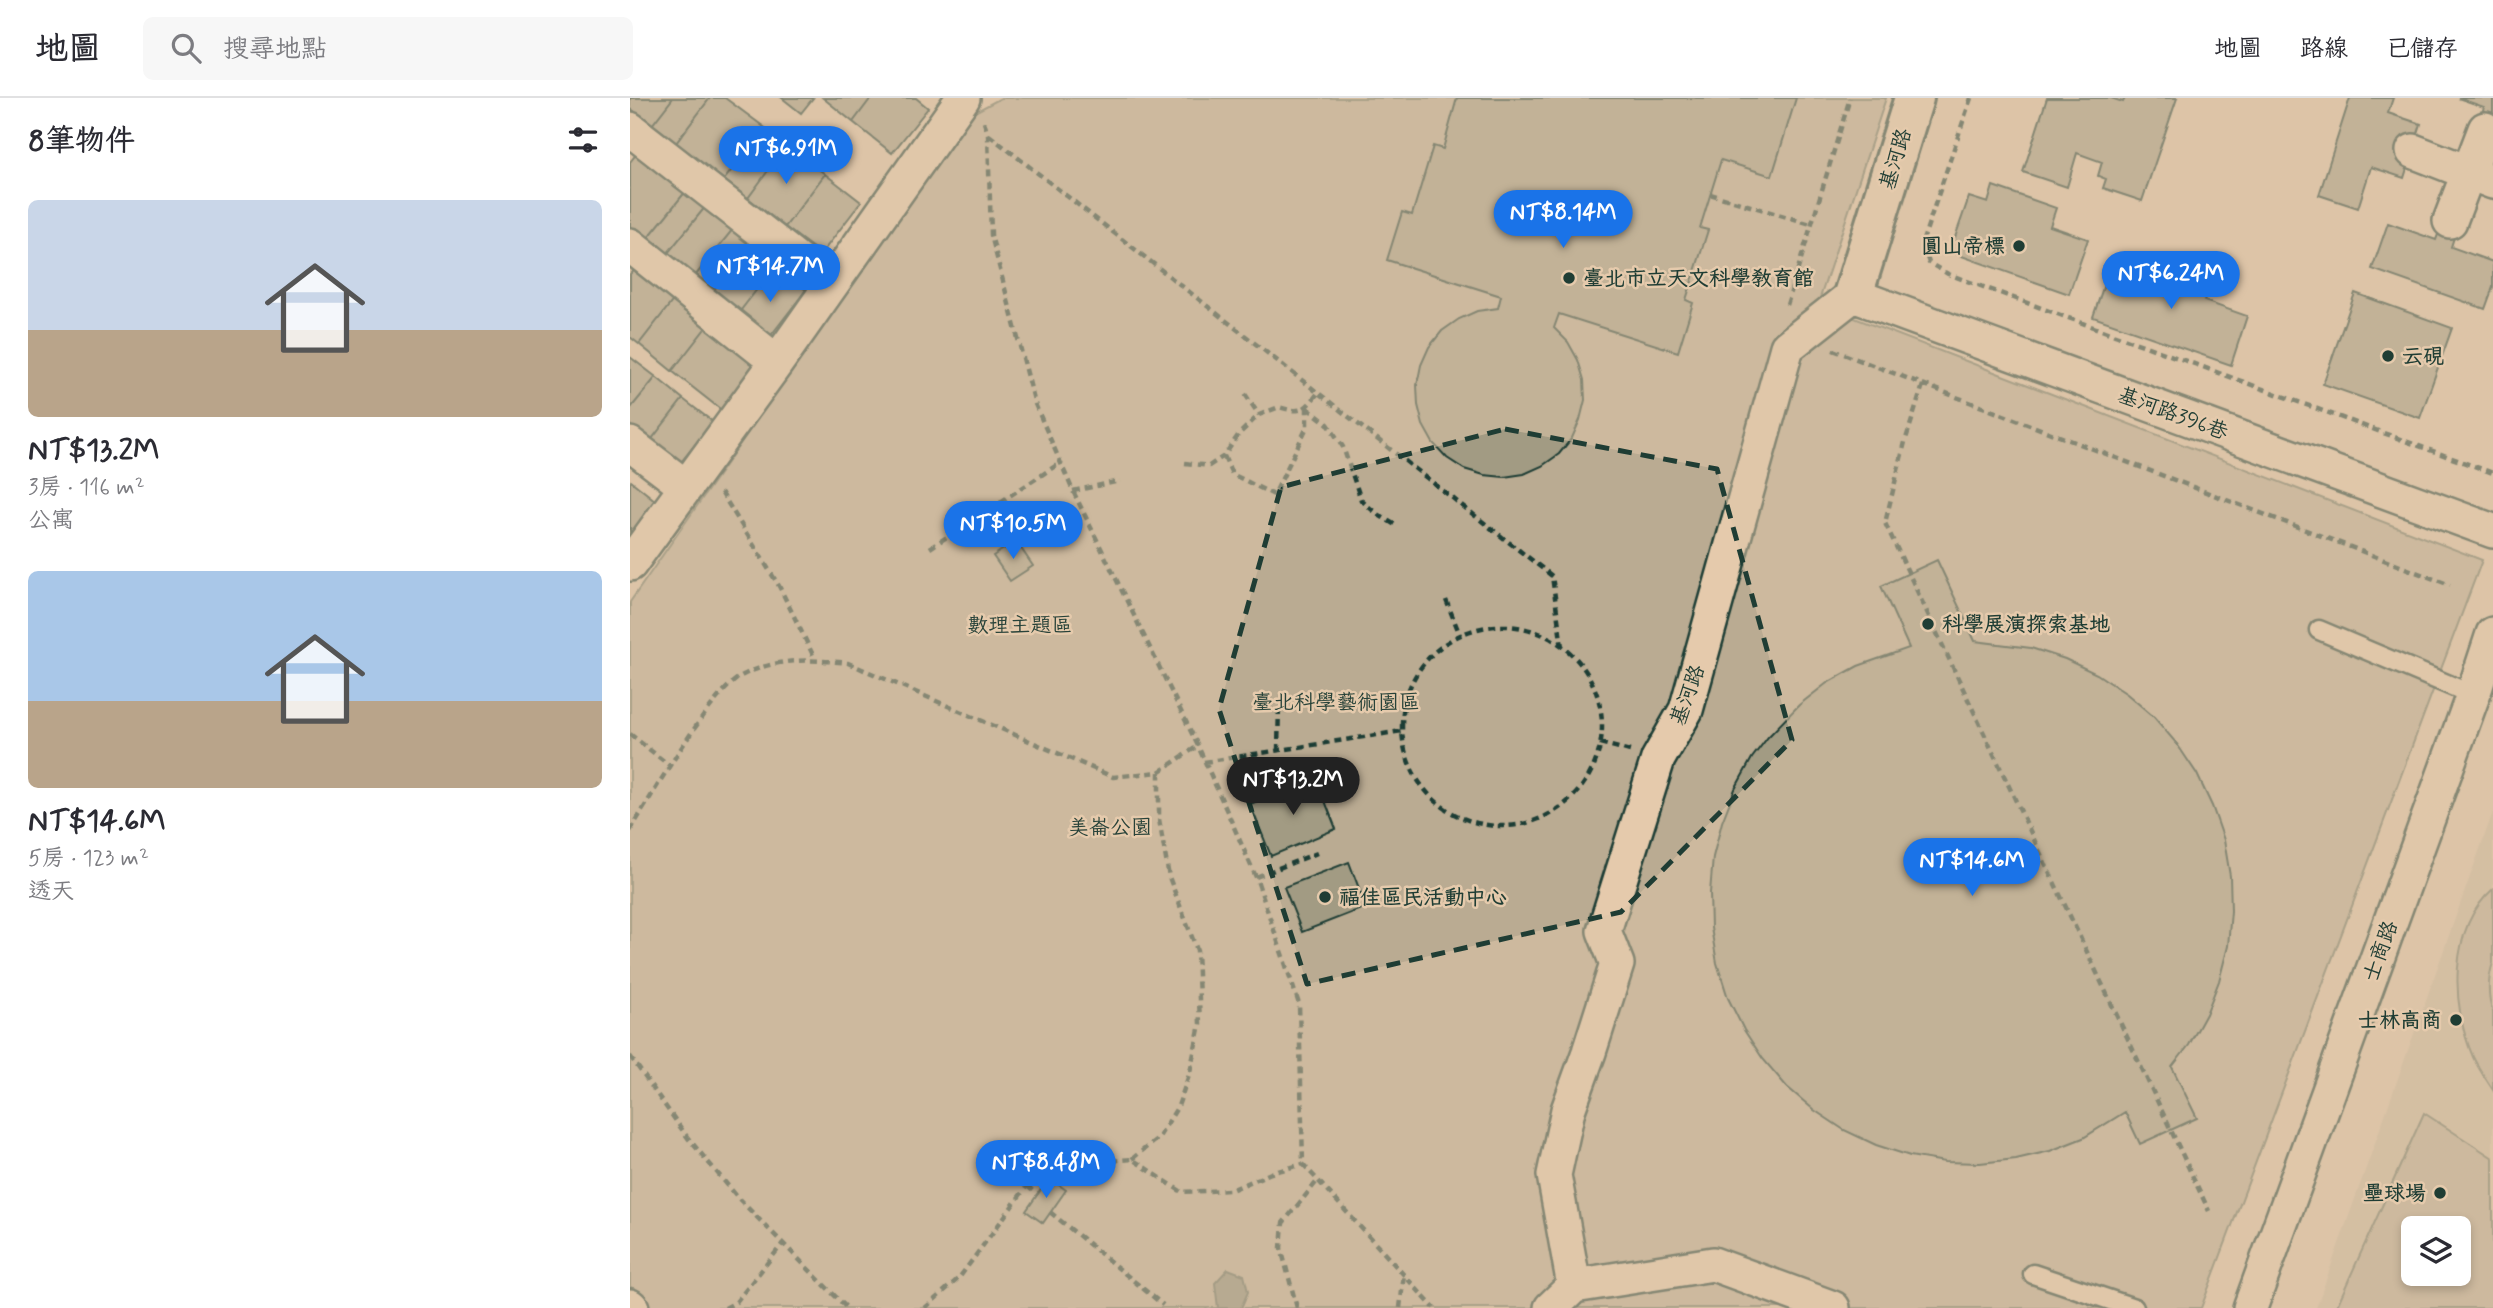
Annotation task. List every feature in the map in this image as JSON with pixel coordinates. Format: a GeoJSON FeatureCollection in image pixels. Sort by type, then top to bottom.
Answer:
{"type":"FeatureCollection","features":[{"type":"Feature","properties":{"kind":"street","name":"基河路"},"geometry":{"type":"LineString","coordinates":[[1563,1297],[1555,1175],[1568,1110],[1618,964],[1604,931],[1658,759],[1686,710],[1787,347],[1853,295],[1913,98]]}},
{"type":"Feature","properties":{"kind":"street"},"geometry":{"type":"LineString","coordinates":[[630,564],[830,285],[972,104]]}},
{"type":"Feature","properties":{"kind":"street"},"geometry":{"type":"LineString","coordinates":[[630,129],[830,285]]}},
{"type":"Feature","properties":{"kind":"street"},"geometry":{"type":"LineString","coordinates":[[2450,221],[2480,177],[2484,129]]}},
{"type":"Feature","properties":{"kind":"street"},"geometry":{"type":"LineString","coordinates":[[2413,151],[2480,177]]}},
{"type":"Feature","properties":{"kind":"street"},"geometry":{"type":"LineString","coordinates":[[630,245],[777,362]]}},
{"type":"Feature","properties":{"kind":"street","name":"基河路396巷"},"geometry":{"type":"LineString","coordinates":[[1853,295],[2493,531]]}},
{"type":"Feature","properties":{"kind":"street"},"geometry":{"type":"LineString","coordinates":[[630,444],[694,474]]}},
{"type":"Feature","properties":{"kind":"street","name":"士商路"},"geometry":{"type":"LineString","coordinates":[[2250,1308],[2493,634]]}},
{"type":"Feature","properties":{"kind":"street"},"geometry":{"type":"LineString","coordinates":[[1563,1297],[1713,1264],[1833,1308]]}},
{"type":"Feature","properties":{"kind":"lane"},"geometry":{"type":"LineString","coordinates":[[2319,630],[2473,695]]}},
{"type":"Feature","properties":{"kind":"lane"},"geometry":{"type":"LineString","coordinates":[[2033,1274],[2134,1308]]}},
{"type":"Feature","properties":{"kind":"path"},"geometry":{"type":"LineString","coordinates":[[1971,98],[1922,243],[1930,263],[1948,274],[2493,473]]}},
{"type":"Feature","properties":{"kind":"path"},"geometry":{"type":"LineString","coordinates":[[972,104],[988,135],[1552,576],[1562,647]]}},
{"type":"Feature","properties":{"kind":"path"},"geometry":{"type":"LineString","coordinates":[[988,135],[991,236],[1035,404],[1073,491],[1198,746],[1256,877],[1299,1004],[1303,1164],[1434,1308]]}},
{"type":"Feature","properties":{"kind":"path"},"geometry":{"type":"LineString","coordinates":[[1710,194],[1811,224]]}},
{"type":"Feature","properties":{"kind":"path"},"geometry":{"type":"LineString","coordinates":[[1923,385],[1905,442],[1885,523],[2208,1211]]}},
{"type":"Feature","properties":{"kind":"path"},"geometry":{"type":"LineString","coordinates":[[1185,463],[1209,466],[1224,456],[1239,434],[1259,415],[1279,407],[1294,412],[1307,407],[1318,393]]}},
{"type":"Feature","properties":{"kind":"path"},"geometry":{"type":"LineString","coordinates":[[1245,394],[1259,415]]}},
{"type":"Feature","properties":{"kind":"path"},"geometry":{"type":"LineString","coordinates":[[1224,456],[1232,474],[1274,495],[1307,428],[1307,407]]}},
{"type":"Feature","properties":{"kind":"path"},"geometry":{"type":"LineString","coordinates":[[1307,407],[1328,424],[1343,447],[1361,500],[1397,526]]}},
{"type":"Feature","properties":{"kind":"path"},"geometry":{"type":"LineString","coordinates":[[930,548],[1060,463]]}},
{"type":"Feature","properties":{"kind":"path"},"geometry":{"type":"LineString","coordinates":[[694,474],[779,586],[815,659]]}},
{"type":"Feature","properties":{"kind":"path"},"geometry":{"type":"LineString","coordinates":[[1073,491],[1120,481]]}},
{"type":"Feature","properties":{"kind":"path"},"geometry":{"type":"LineString","coordinates":[[981,515],[1004,548]]}},
{"type":"Feature","properties":{"kind":"path"},"geometry":{"type":"LineString","coordinates":[[1446,600],[1461,635]]}},
{"type":"Feature","properties":{"kind":"path"},"geometry":{"type":"LineString","coordinates":[[1513,627],[1544,636],[1562,647],[1578,662],[1590,680],[1598,700],[1601,721],[1600,743],[1594,763],[1584,782],[1570,799],[1535,820],[1516,825],[1495,825],[1475,822],[1455,814],[1431,796],[1412,771],[1402,731],[1407,692],[1428,658],[1443,645],[1481,628],[1513,627]]}},
{"type":"Feature","properties":{"kind":"path"},"geometry":{"type":"LineString","coordinates":[[630,831],[670,766],[719,695],[742,676],[788,661],[815,659],[848,663],[1113,777],[1159,772],[1198,746]]}},
{"type":"Feature","properties":{"kind":"path"},"geometry":{"type":"LineString","coordinates":[[1278,751],[1279,702]]}},
{"type":"Feature","properties":{"kind":"path"},"geometry":{"type":"LineString","coordinates":[[1204,762],[1402,731]]}},
{"type":"Feature","properties":{"kind":"path"},"geometry":{"type":"LineString","coordinates":[[630,734],[670,766]]}},
{"type":"Feature","properties":{"kind":"path"},"geometry":{"type":"LineString","coordinates":[[925,1308],[959,1278],[1027,1186],[1047,1167],[1132,1159],[1159,1137],[1178,1106],[1200,1024],[1197,950],[1169,877],[1158,819],[1159,772]]}},
{"type":"Feature","properties":{"kind":"path"},"geometry":{"type":"LineString","coordinates":[[1256,877],[1317,853]]}},
{"type":"Feature","properties":{"kind":"path"},"geometry":{"type":"LineString","coordinates":[[630,1056],[688,1138],[740,1200],[847,1308]]}},
{"type":"Feature","properties":{"kind":"path"},"geometry":{"type":"LineString","coordinates":[[1132,1159],[1182,1192],[1231,1191],[1271,1173],[1303,1164]]}},
{"type":"Feature","properties":{"kind":"path"},"geometry":{"type":"LineString","coordinates":[[1297,1308],[1281,1248],[1283,1223],[1319,1179]]}},
{"type":"Feature","properties":{"kind":"path"},"geometry":{"type":"LineString","coordinates":[[1027,1186],[1038,1195]]}},
{"type":"Feature","properties":{"kind":"path"},"geometry":{"type":"LineString","coordinates":[[1050,1212],[1163,1305]]}},
{"type":"Feature","properties":{"kind":"path"},"geometry":{"type":"LineString","coordinates":[[725,1308],[736,1303],[784,1242]]}},
{"type":"Feature","properties":{"kind":"path"},"geometry":{"type":"LineString","coordinates":[[1400,1308],[1404,1273]]}},
{"type":"Feature","properties":{"kind":"highlighted area"},"geometry":{"type":"Polygon","coordinates":[[[1505,429],[1717,469],[1792,740],[1621,912],[1307,984],[1219,709],[1281,487],[1505,429]]]}},
{"type":"Feature","properties":{"kind":"shaded area","name":"士林高商"},"geometry":{"type":"Polygon","coordinates":[[[2493,812],[2493,1308],[2316,1308],[2493,812]]]}},
{"type":"Feature","properties":{"kind":"shaded area"},"geometry":{"type":"Polygon","coordinates":[[[1228,1269],[1244,1275],[1248,1292],[1241,1308],[1218,1308],[1215,1283],[1228,1269]]]}},
{"type":"Feature","properties":{"kind":"green space","name":"臺北科學藝術園區"},"geometry":{"type":"Polygon","coordinates":[[[1001,98],[1886,98],[1818,304],[2482,560],[2201,1308],[649,1308],[630,1286],[630,602],[969,115],[1001,98]]]}},
{"type":"Feature","properties":{"kind":"green space"},"geometry":{"type":"Polygon","coordinates":[[[2493,889],[2493,963],[2489,988],[2493,1012],[2493,1090],[2475,1061],[2466,1037],[2458,992],[2458,969],[2461,946],[2468,925],[2478,906],[2493,889]]]}},
{"type":"Feature","properties":{"kind":"green space","name":"壘球場"},"geometry":{"type":"Polygon","coordinates":[[[2424,1113],[2493,1158],[2493,1308],[2336,1308],[2424,1113]]]}},
{"type":"Feature","properties":{"kind":"building"},"geometry":{"type":"Polygon","coordinates":[[[630,98],[673,98],[652,125],[630,108],[630,98]]]}},
{"type":"Feature","properties":{"kind":"building"},"geometry":{"type":"Polygon","coordinates":[[[673,98],[710,98],[676,143],[652,125],[673,98]]]}},
{"type":"Feature","properties":{"kind":"building"},"geometry":{"type":"Polygon","coordinates":[[[710,98],[725,98],[764,127],[724,180],[676,143],[710,98]]]}},
{"type":"Feature","properties":{"kind":"building"},"geometry":{"type":"Polygon","coordinates":[[[782,98],[813,98],[801,113],[782,98]]]}},
{"type":"Feature","properties":{"kind":"building"},"geometry":{"type":"Polygon","coordinates":[[[823,98],[871,98],[853,122],[823,98]]]}},
{"type":"Feature","properties":{"kind":"building"},"geometry":{"type":"Polygon","coordinates":[[[871,98],[916,98],[928,108],[892,153],[853,122],[871,98]]]}},
{"type":"Feature","properties":{"kind":"building","name":"臺北市立天文科學教育館"},"geometry":{"type":"Polygon","coordinates":[[[1457,98],[1796,98],[1772,176],[1721,160],[1700,228],[1708,230],[1686,300],[1693,303],[1678,352],[1559,314],[1554,328],[1568,342],[1578,360],[1584,380],[1585,400],[1572,438],[1559,454],[1524,474],[1504,477],[1484,475],[1464,469],[1447,458],[1433,443],[1423,425],[1418,405],[1417,385],[1421,365],[1429,347],[1442,331],[1459,319],[1477,311],[1498,308],[1501,296],[1387,260],[1402,212],[1412,215],[1433,146],[1443,149],[1457,98]]]}},
{"type":"Feature","properties":{"kind":"building"},"geometry":{"type":"Polygon","coordinates":[[[2047,98],[2111,98],[2123,102],[2125,98],[2177,98],[2142,201],[2103,188],[2106,179],[2098,176],[2102,162],[2077,153],[2067,187],[2023,172],[2047,98]]]}},
{"type":"Feature","properties":{"kind":"building"},"geometry":{"type":"Polygon","coordinates":[[[2350,98],[2393,98],[2388,113],[2421,124],[2404,178],[2371,167],[2358,208],[2319,195],[2350,98]]]}},
{"type":"Feature","properties":{"kind":"building"},"geometry":{"type":"Polygon","coordinates":[[[2458,98],[2493,98],[2493,124],[2478,125],[2484,107],[2458,98]]]}},
{"type":"Feature","properties":{"kind":"building"},"geometry":{"type":"Polygon","coordinates":[[[764,127],[787,145],[748,198],[724,180],[764,127]]]}},
{"type":"Feature","properties":{"kind":"building"},"geometry":{"type":"Polygon","coordinates":[[[787,145],[825,174],[785,227],[748,198],[787,145]]]}},
{"type":"Feature","properties":{"kind":"building"},"geometry":{"type":"Polygon","coordinates":[[[638,152],[686,191],[644,243],[630,232],[630,162],[638,152]]]}},
{"type":"Feature","properties":{"kind":"building"},"geometry":{"type":"Polygon","coordinates":[[[825,174],[861,202],[821,254],[785,227],[825,174]]]}},
{"type":"Feature","properties":{"kind":"building","name":"圓山帝標"},"geometry":{"type":"Polygon","coordinates":[[[1993,186],[2056,208],[2050,226],[2088,239],[2069,294],[1950,252],[1969,197],[1988,203],[1993,186]]]}},
{"type":"Feature","properties":{"kind":"building"},"geometry":{"type":"Polygon","coordinates":[[[686,191],[706,206],[663,259],[644,243],[686,191]]]}},
{"type":"Feature","properties":{"kind":"building"},"geometry":{"type":"Polygon","coordinates":[[[706,206],[733,229],[691,281],[663,259],[706,206]]]}},
{"type":"Feature","properties":{"kind":"building"},"geometry":{"type":"Polygon","coordinates":[[[2388,223],[2436,240],[2441,226],[2456,231],[2451,247],[2493,262],[2493,287],[2485,309],[2372,269],[2388,223]]]}},
{"type":"Feature","properties":{"kind":"building"},"geometry":{"type":"Polygon","coordinates":[[[733,229],[751,243],[709,296],[691,281],[733,229]]]}},
{"type":"Feature","properties":{"kind":"building"},"geometry":{"type":"Polygon","coordinates":[[[751,243],[775,266],[734,319],[709,296],[751,243]]]}},
{"type":"Feature","properties":{"kind":"building"},"geometry":{"type":"Polygon","coordinates":[[[2145,260],[2210,283],[2204,301],[2247,316],[2231,365],[2093,317],[2110,267],[2139,277],[2145,260]]]}},
{"type":"Feature","properties":{"kind":"building"},"geometry":{"type":"Polygon","coordinates":[[[775,266],[806,290],[765,343],[734,319],[775,266]]]}},
{"type":"Feature","properties":{"kind":"building"},"geometry":{"type":"Polygon","coordinates":[[[636,267],[675,298],[639,344],[630,337],[630,274],[636,267]]]}},
{"type":"Feature","properties":{"kind":"building","name":"云硯"},"geometry":{"type":"Polygon","coordinates":[[[2355,293],[2452,328],[2420,418],[2323,384],[2355,293]]]}},
{"type":"Feature","properties":{"kind":"building"},"geometry":{"type":"Polygon","coordinates":[[[675,298],[708,325],[672,371],[639,344],[675,298]]]}},
{"type":"Feature","properties":{"kind":"building"},"geometry":{"type":"Polygon","coordinates":[[[708,325],[760,366],[724,412],[672,371],[708,325]]]}},
{"type":"Feature","properties":{"kind":"building"},"geometry":{"type":"Polygon","coordinates":[[[630,357],[656,377],[630,409],[630,357]]]}},
{"type":"Feature","properties":{"kind":"building"},"geometry":{"type":"Polygon","coordinates":[[[656,377],[683,399],[648,444],[630,430],[630,409],[656,377]]]}},
{"type":"Feature","properties":{"kind":"building"},"geometry":{"type":"Polygon","coordinates":[[[683,399],[713,422],[677,467],[648,444],[683,399]]]}},
{"type":"Feature","properties":{"kind":"building"},"geometry":{"type":"Polygon","coordinates":[[[631,481],[656,501],[630,536],[630,483],[631,481]]]}},
{"type":"Feature","properties":{"kind":"building"},"geometry":{"type":"Polygon","coordinates":[[[1016,541],[1033,566],[1010,581],[993,556],[1016,541]]]}},
{"type":"Feature","properties":{"kind":"building"},"geometry":{"type":"Polygon","coordinates":[[[1937,560],[1975,641],[2031,648],[2065,659],[2097,674],[2127,694],[2154,717],[2177,744],[2197,774],[2224,840],[2230,876],[2228,946],[2219,981],[2206,1014],[2189,1045],[2172,1067],[2197,1118],[2140,1144],[2125,1112],[2083,1138],[2050,1151],[2016,1159],[1980,1163],[1945,1162],[1910,1156],[1876,1145],[1844,1130],[1814,1110],[1787,1087],[1763,1059],[1728,998],[1717,963],[1711,928],[1710,893],[1713,857],[1722,822],[1735,789],[1752,758],[1768,737],[1799,705],[1827,683],[1858,666],[1909,648],[1881,586],[1937,560]]]}},
{"type":"Feature","properties":{"kind":"building"},"geometry":{"type":"Polygon","coordinates":[[[1316,778],[1336,829],[1271,856],[1250,804],[1316,778]]]}},
{"type":"Feature","properties":{"kind":"building","name":"福佳區民活動中心"},"geometry":{"type":"Polygon","coordinates":[[[1349,862],[1366,907],[1302,932],[1284,887],[1349,862]]]}},
{"type":"Feature","properties":{"kind":"building"},"geometry":{"type":"Polygon","coordinates":[[[1049,1178],[1066,1190],[1043,1223],[1026,1211],[1049,1178]]]}},
{"type":"Feature","properties":{"kind":"place","name":"圓山帝標"},"geometry":{"type":"Point","coordinates":[2019,246]}},
{"type":"Feature","properties":{"kind":"place","name":"臺北市立天文科學教育館"},"geometry":{"type":"Point","coordinates":[1569,278]}},
{"type":"Feature","properties":{"kind":"place","name":"云硯"},"geometry":{"type":"Point","coordinates":[2388,356]}},
{"type":"Feature","properties":{"kind":"place","name":"科學展演探索基地"},"geometry":{"type":"Point","coordinates":[1928,624]}},
{"type":"Feature","properties":{"kind":"place","name":"福佳區民活動中心"},"geometry":{"type":"Point","coordinates":[1325,897]}},
{"type":"Feature","properties":{"kind":"place","name":"士林高商"},"geometry":{"type":"Point","coordinates":[2456,1020]}},
{"type":"Feature","properties":{"kind":"place","name":"壘球場"},"geometry":{"type":"Point","coordinates":[2440,1193]}},
{"type":"Feature","properties":{"kind":"park label","name":"數理主題區"},"geometry":{"type":"Point","coordinates":[1020,625]}},
{"type":"Feature","properties":{"kind":"park label","name":"美崙公園"},"geometry":{"type":"Point","coordinates":[1110,827]}}]}
